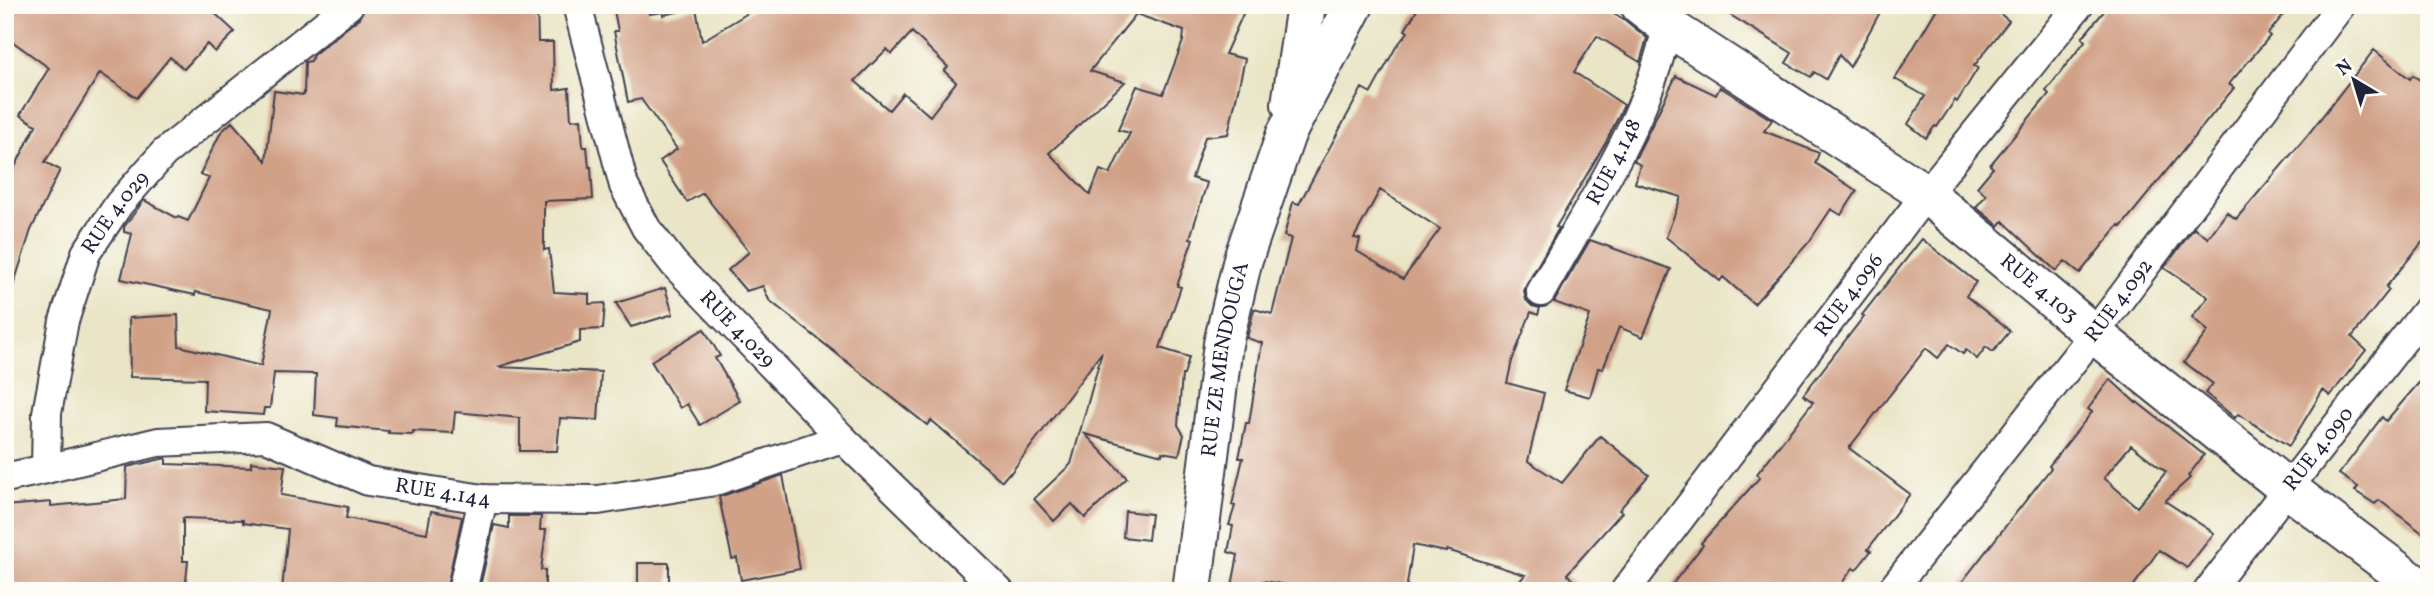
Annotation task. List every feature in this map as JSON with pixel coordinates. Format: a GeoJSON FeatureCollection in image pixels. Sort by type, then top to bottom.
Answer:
{"type":"FeatureCollection","features":[{"type":"Feature","properties":{"kind":"street","name":"RUE 4.029"},"geometry":{"type":"LineString","coordinates":[[46,470],[47,413],[61,334],[86,253],[119,204],[164,153],[349,5]]}},
{"type":"Feature","properties":{"kind":"street","name":"RUE 4.029"},"geometry":{"type":"LineString","coordinates":[[578,5],[624,186],[646,228],[674,264],[842,438],[999,591]]}},
{"type":"Feature","properties":{"kind":"street","name":"RUE ZE MENDOUGA"},"geometry":{"type":"LineString","coordinates":[[1286,134],[1306,5]]}},
{"type":"Feature","properties":{"kind":"street","name":"RUE ZE MENDOUGA"},"geometry":{"type":"LineString","coordinates":[[1192,591],[1223,344],[1243,259],[1286,134],[1354,5]]}},
{"type":"Feature","properties":{"kind":"street","name":"RUE 4.096"},"geometry":{"type":"LineString","coordinates":[[1625,591],[1926,194],[2079,5]]}},
{"type":"Feature","properties":{"kind":"street","name":"RUE 4.092"},"geometry":{"type":"LineString","coordinates":[[1891,591],[2094,334],[2341,5]]}},
{"type":"Feature","properties":{"kind":"street","name":"RUE 4.103"},"geometry":{"type":"LineString","coordinates":[[1653,15],[1926,194],[2094,334],[2287,488],[2424,591]]}},
{"type":"Feature","properties":{"kind":"street","name":"RUE 4.148"},"geometry":{"type":"LineString","coordinates":[[1541,292],[1635,125],[1660,59],[1653,15]]}},
{"type":"Feature","properties":{"kind":"street","name":"RUE 4.090"},"geometry":{"type":"LineString","coordinates":[[2208,591],[2429,307]]}},
{"type":"Feature","properties":{"kind":"street","name":"RUE 4.144"},"geometry":{"type":"LineString","coordinates":[[46,470],[158,442],[265,437],[368,481],[483,499],[598,500],[715,481],[842,438]]}},
{"type":"Feature","properties":{"kind":"street"},"geometry":{"type":"LineString","coordinates":[[5,478],[46,470]]}},
{"type":"Feature","properties":{"kind":"street"},"geometry":{"type":"LineString","coordinates":[[463,591],[483,499]]}},
{"type":"Feature","properties":{"kind":"building"},"geometry":{"type":"Polygon","coordinates":[[[5,5],[206,5],[235,32],[215,52],[207,44],[184,69],[170,57],[137,98],[100,73],[45,162],[60,170],[31,230],[10,296],[5,295],[5,187],[36,125],[20,115],[49,68],[5,36],[5,5]]]}},
{"type":"Feature","properties":{"kind":"building"},"geometry":{"type":"Polygon","coordinates":[[[365,5],[537,5],[538,42],[553,42],[554,90],[569,88],[571,120],[581,119],[583,147],[587,147],[591,167],[593,199],[544,201],[544,250],[549,249],[554,292],[589,294],[589,304],[605,303],[603,329],[580,330],[580,342],[498,367],[601,372],[598,420],[560,418],[557,451],[520,451],[520,418],[455,412],[453,433],[388,433],[389,431],[337,426],[338,418],[314,415],[316,374],[274,373],[270,408],[264,408],[263,415],[204,411],[205,379],[130,377],[129,318],[178,315],[179,346],[261,366],[272,309],[121,279],[132,234],[124,232],[124,227],[144,200],[188,221],[209,178],[200,174],[221,132],[232,122],[266,161],[274,91],[304,95],[305,62],[311,61],[313,55],[359,18],[365,5]]]}},
{"type":"Feature","properties":{"kind":"building"},"geometry":{"type":"Polygon","coordinates":[[[613,5],[648,5],[649,14],[663,12],[663,15],[696,8],[702,41],[761,5],[1247,5],[1225,54],[1245,59],[1228,134],[1205,137],[1192,178],[1207,183],[1190,238],[1193,239],[1177,286],[1181,287],[1160,348],[1189,357],[1182,375],[1178,425],[1184,435],[1179,455],[1162,452],[1162,455],[1085,434],[1127,478],[1085,518],[1072,504],[1054,521],[1034,499],[1071,464],[1102,352],[1002,481],[931,420],[927,425],[769,300],[763,286],[746,291],[728,270],[749,252],[703,193],[687,202],[660,161],[677,149],[641,99],[628,102],[614,31],[618,31],[613,5]],[[1136,14],[1090,71],[1125,82],[1049,153],[1090,195],[1100,170],[1110,174],[1130,133],[1118,130],[1137,86],[1163,94],[1183,41],[1184,31],[1136,14]],[[912,32],[892,54],[887,49],[855,81],[889,110],[903,93],[930,116],[956,82],[944,71],[948,67],[912,32]]]}},
{"type":"Feature","properties":{"kind":"building"},"geometry":{"type":"Polygon","coordinates":[[[1420,5],[1600,5],[1647,38],[1640,62],[1597,36],[1574,72],[1624,105],[1606,142],[1556,227],[1559,228],[1524,291],[1526,300],[1532,306],[1540,308],[1538,315],[1531,312],[1512,361],[1507,383],[1544,393],[1528,461],[1562,483],[1600,436],[1649,475],[1619,510],[1622,512],[1567,574],[1583,591],[1511,591],[1525,575],[1447,550],[1446,552],[1413,545],[1406,591],[1320,591],[1263,581],[1261,591],[1231,591],[1238,555],[1228,552],[1233,526],[1229,525],[1235,506],[1232,505],[1243,458],[1239,458],[1246,423],[1249,423],[1262,343],[1247,338],[1254,309],[1272,314],[1291,238],[1284,236],[1293,202],[1299,204],[1362,88],[1371,93],[1396,47],[1408,32],[1405,30],[1420,5]],[[1380,190],[1354,238],[1360,239],[1357,251],[1403,279],[1440,229],[1380,190]]]}},
{"type":"Feature","properties":{"kind":"building"},"geometry":{"type":"Polygon","coordinates":[[[1714,5],[1884,5],[1850,67],[1839,55],[1826,79],[1814,72],[1811,77],[1786,63],[1792,53],[1714,5]]]}},
{"type":"Feature","properties":{"kind":"building"},"geometry":{"type":"Polygon","coordinates":[[[1939,5],[1989,5],[2009,21],[1974,66],[1978,68],[1957,102],[1955,100],[1926,138],[1908,124],[1925,96],[1895,79],[1939,5]]]}},
{"type":"Feature","properties":{"kind":"building"},"geometry":{"type":"Polygon","coordinates":[[[2109,5],[2291,5],[2268,34],[2270,36],[2229,84],[2234,88],[2121,227],[2119,225],[2080,273],[2065,261],[2056,271],[2003,221],[1999,226],[1976,207],[1986,195],[1977,187],[1993,168],[1990,165],[2049,94],[2046,91],[2085,41],[2082,38],[2109,5]]]}},
{"type":"Feature","properties":{"kind":"building"},"geometry":{"type":"Polygon","coordinates":[[[2374,50],[2410,79],[2413,75],[2429,87],[2429,234],[2386,287],[2389,290],[2352,337],[2366,350],[2330,396],[2323,390],[2289,446],[2238,414],[2235,418],[2205,393],[2213,384],[2184,362],[2208,331],[2192,317],[2208,297],[2164,268],[2194,228],[2208,238],[2227,212],[2236,219],[2306,137],[2374,50]]]}},
{"type":"Feature","properties":{"kind":"building"},"geometry":{"type":"Polygon","coordinates":[[[1676,76],[1716,95],[1720,87],[1772,120],[1764,131],[1819,153],[1815,163],[1857,191],[1841,215],[1831,209],[1809,242],[1754,304],[1723,277],[1720,281],[1666,237],[1681,197],[1635,183],[1640,165],[1634,161],[1676,76]]]}},
{"type":"Feature","properties":{"kind":"building"},"geometry":{"type":"Polygon","coordinates":[[[1922,239],[1976,282],[1966,296],[2010,331],[1993,352],[1986,347],[1977,359],[1966,350],[1963,354],[1949,344],[1938,358],[1926,348],[1849,448],[1910,494],[1868,549],[1871,551],[1856,570],[1853,568],[1836,591],[1667,591],[1703,545],[1701,543],[1760,477],[1757,474],[1813,402],[1803,395],[1922,239]]]}},
{"type":"Feature","properties":{"kind":"building"},"geometry":{"type":"Polygon","coordinates":[[[1590,240],[1671,269],[1643,337],[1619,327],[1603,369],[1598,368],[1590,397],[1564,390],[1590,315],[1554,302],[1590,240]]]}},
{"type":"Feature","properties":{"kind":"building"},"geometry":{"type":"Polygon","coordinates":[[[665,288],[673,314],[631,327],[616,303],[665,288]]]}},
{"type":"Feature","properties":{"kind":"building"},"geometry":{"type":"Polygon","coordinates":[[[704,329],[720,356],[715,358],[740,401],[700,425],[687,404],[680,408],[651,361],[704,329]]]}},
{"type":"Feature","properties":{"kind":"building"},"geometry":{"type":"Polygon","coordinates":[[[2429,371],[2429,538],[2379,500],[2375,504],[2355,491],[2358,487],[2339,474],[2382,417],[2386,421],[2429,371]]]}},
{"type":"Feature","properties":{"kind":"building"},"geometry":{"type":"Polygon","coordinates":[[[2110,379],[2136,403],[2204,455],[2188,476],[2190,478],[2165,501],[2214,533],[2187,568],[2159,550],[2130,591],[1955,591],[2092,412],[2088,409],[2110,379]],[[2131,445],[2104,478],[2137,507],[2166,472],[2131,445]]]}},
{"type":"Feature","properties":{"kind":"building"},"geometry":{"type":"Polygon","coordinates":[[[166,458],[166,464],[251,467],[251,462],[285,466],[281,495],[348,507],[346,518],[427,533],[431,511],[462,517],[446,591],[282,591],[288,529],[243,523],[243,520],[183,518],[183,561],[188,561],[185,591],[134,591],[135,586],[81,587],[81,591],[5,591],[5,506],[51,502],[51,506],[126,499],[127,467],[166,458]]]}},
{"type":"Feature","properties":{"kind":"building"},"geometry":{"type":"Polygon","coordinates":[[[783,475],[800,569],[741,580],[737,558],[732,559],[719,497],[783,475]]]}},
{"type":"Feature","properties":{"kind":"building"},"geometry":{"type":"Polygon","coordinates":[[[1125,511],[1151,514],[1148,540],[1123,537],[1125,511]]]}},
{"type":"Feature","properties":{"kind":"building"},"geometry":{"type":"Polygon","coordinates":[[[509,516],[541,516],[540,530],[546,530],[541,570],[545,570],[545,591],[479,591],[494,525],[509,528],[509,516]]]}},
{"type":"Feature","properties":{"kind":"building"},"geometry":{"type":"Polygon","coordinates":[[[638,563],[669,563],[669,591],[638,591],[638,563]]]}}]}
